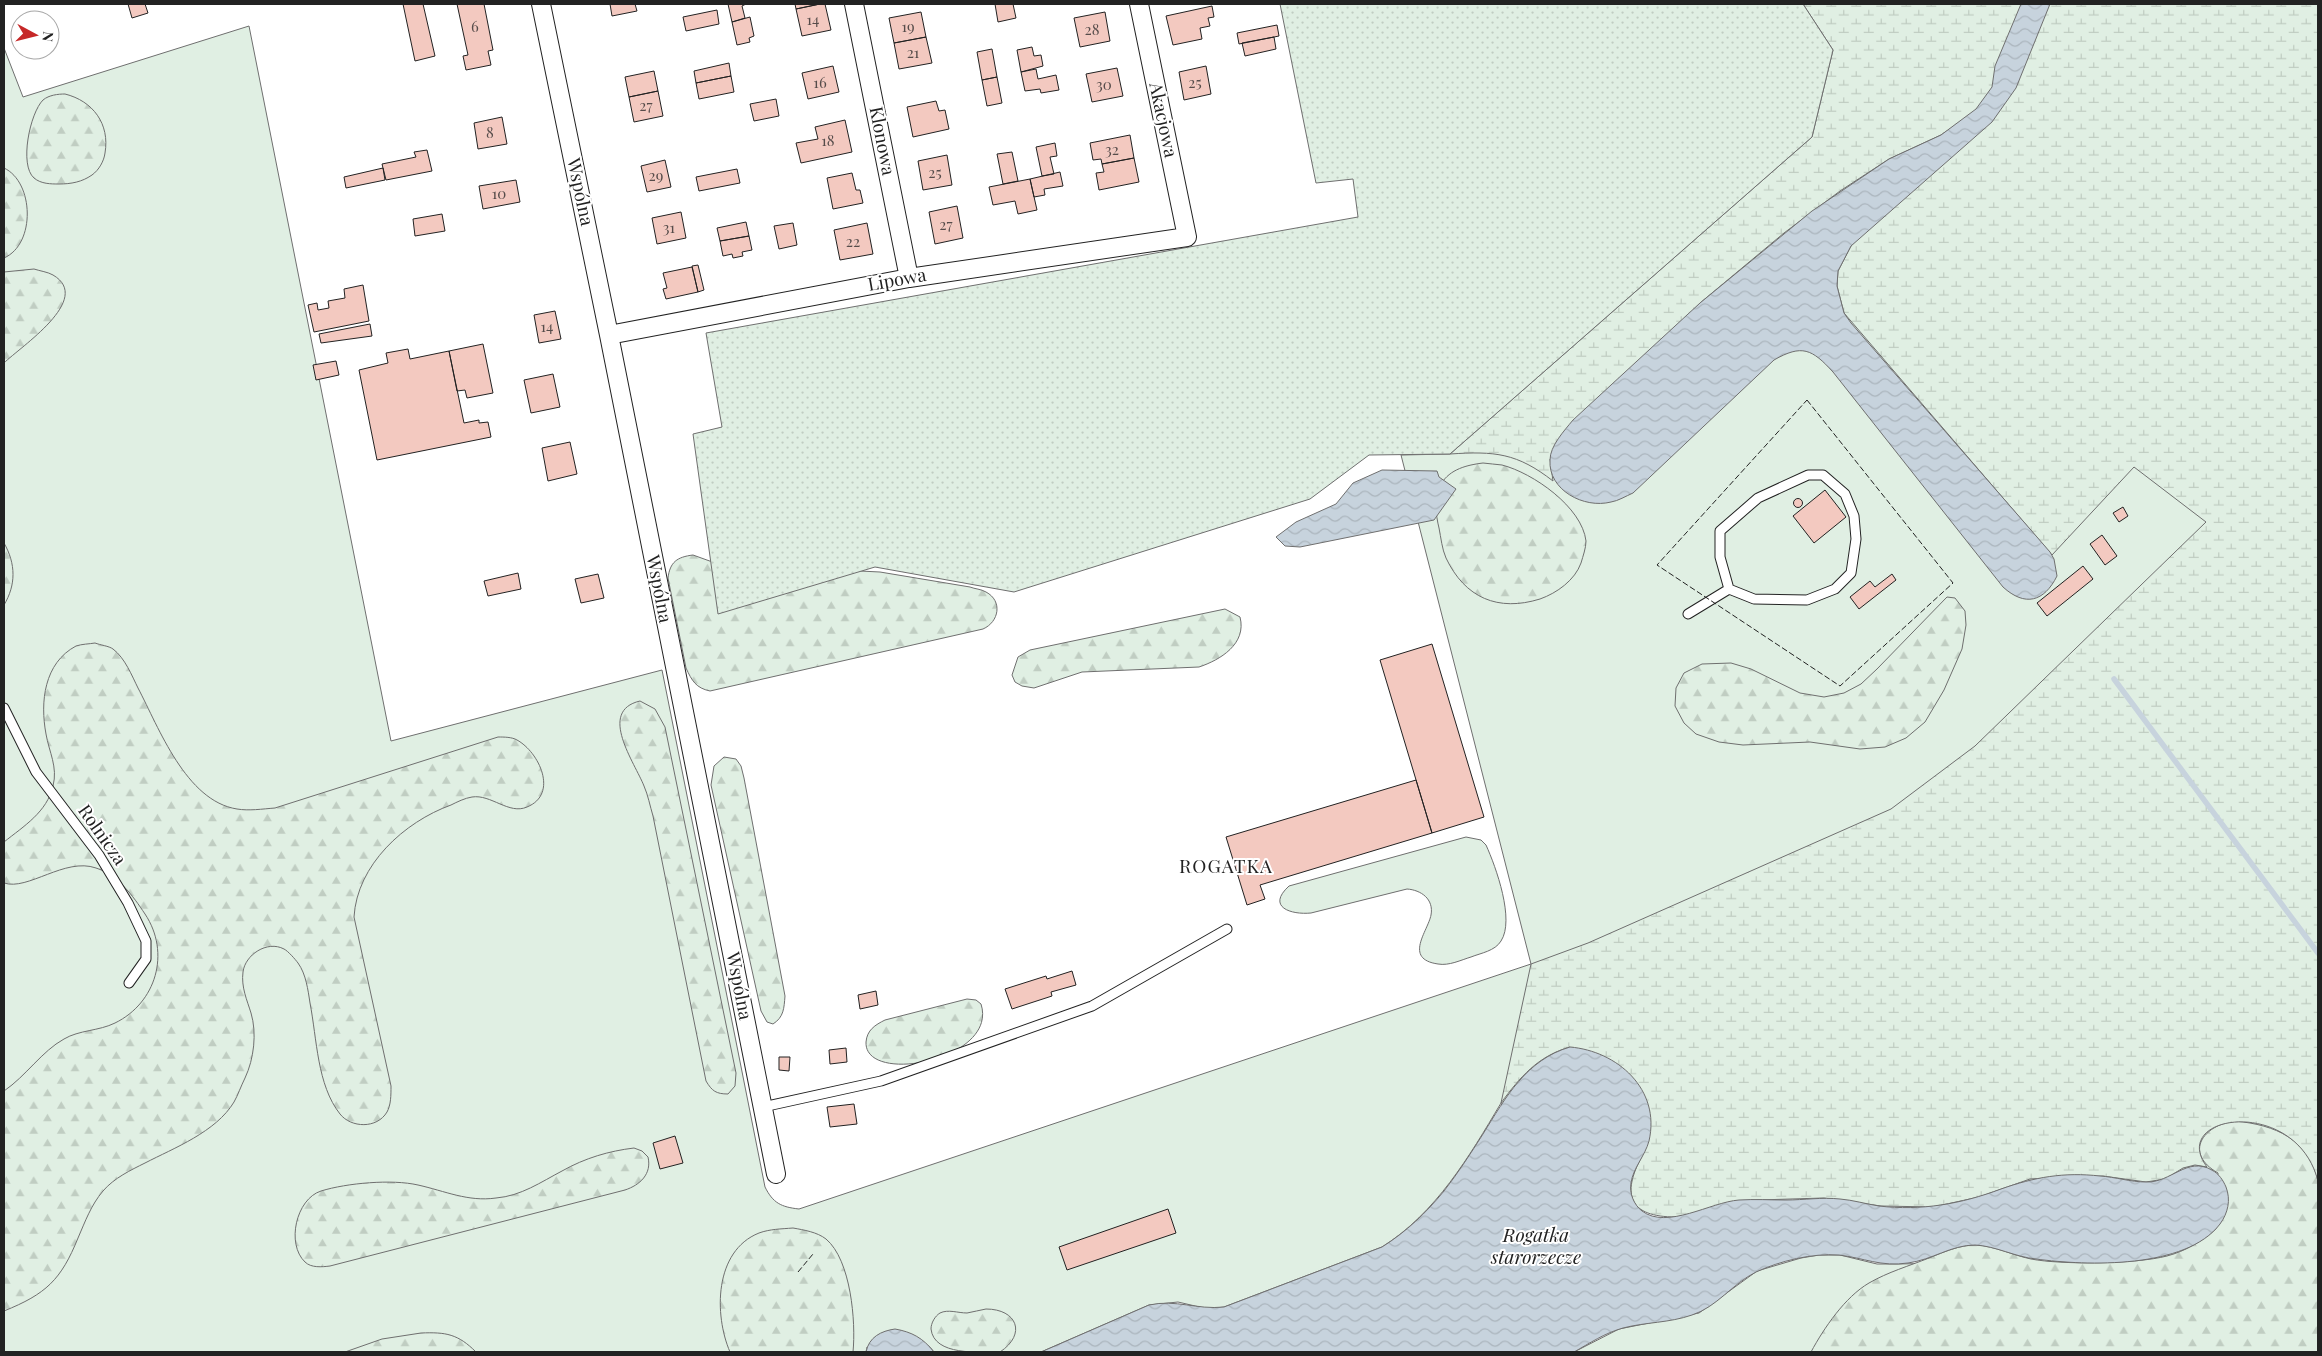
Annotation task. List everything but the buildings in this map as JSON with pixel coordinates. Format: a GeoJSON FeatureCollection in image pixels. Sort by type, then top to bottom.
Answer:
{"type":"FeatureCollection","features":[{"type":"Feature","properties":{"kind":"street","name":"Wspólna"},"geometry":{"type":"LineString","coordinates":[[541,4],[609,335],[672,658],[685,711],[776,1174]]}},
{"type":"Feature","properties":{"kind":"street","name":"Klonowa"},"geometry":{"type":"LineString","coordinates":[[854,4],[909,278]]}},
{"type":"Feature","properties":{"kind":"street","name":"Akacjowa"},"geometry":{"type":"LineString","coordinates":[[1139,4],[1187,237]]}},
{"type":"Feature","properties":{"kind":"street","name":"Lipowa"},"geometry":{"type":"LineString","coordinates":[[609,335],[909,278],[1187,237]]}},
{"type":"Feature","properties":{"kind":"lane"},"geometry":{"type":"LineString","coordinates":[[1808,475],[1823,475],[1845,494],[1854,516],[1856,539],[1851,573],[1834,589],[1807,600],[1754,599],[1729,589],[1720,557],[1720,531],[1758,498],[1808,475]]}},
{"type":"Feature","properties":{"kind":"lane"},"geometry":{"type":"LineString","coordinates":[[1688,614],[1729,589]]}},
{"type":"Feature","properties":{"kind":"lane","name":"Rolnicza"},"geometry":{"type":"LineString","coordinates":[[4,708],[36,772],[99,855],[128,903],[146,941],[146,959],[129,983]]}},
{"type":"Feature","properties":{"kind":"lane"},"geometry":{"type":"LineString","coordinates":[[763,1107],[882,1081],[1092,1006],[1227,929]]}},
{"type":"Feature","properties":{"kind":"green space"},"geometry":{"type":"Polygon","coordinates":[[[1280,4],[1803,4],[1833,50],[1812,137],[1450,454],[1369,455],[1310,499],[1014,592],[875,567],[718,614],[693,434],[722,427],[706,333],[1358,217],[1353,179],[1316,183],[1280,4]]]}},
{"type":"Feature","properties":{"kind":"green space"},"geometry":{"type":"Polygon","coordinates":[[[1803,4],[2318,4],[2318,1352],[1574,1352],[1619,1329],[1699,1313],[1757,1271],[1801,1258],[1819,1255],[1840,1255],[1877,1264],[2144,1260],[1501,1103],[1464,1163],[1435,1201],[1419,1218],[1382,1247],[1224,1307],[1208,1309],[1178,1302],[1149,1305],[1041,1352],[934,1352],[929,1346],[867,1347],[866,1352],[4,1352],[4,48],[23,97],[249,26],[391,741],[662,670],[765,1187],[771,1197],[778,1203],[799,1209],[1531,964],[1401,455],[1450,454],[1833,50],[1803,4]]]}},
{"type":"Feature","properties":{"kind":"green space"},"geometry":{"type":"Polygon","coordinates":[[[1803,4],[2318,4],[2318,1181],[2305,1154],[2286,1135],[2263,1125],[2239,1122],[2219,1125],[2204,1135],[2199,1149],[2207,1167],[2195,1165],[2183,1168],[2165,1179],[2146,1182],[2103,1176],[2030,1179],[1979,1197],[1933,1207],[1881,1206],[1824,1198],[1758,1200],[1676,1217],[1660,1216],[1639,1208],[1634,1201],[1631,1192],[1632,1182],[1642,1156],[1570,1047],[1539,1062],[1523,1076],[1501,1103],[1531,964],[1588,943],[1891,809],[1975,746],[2206,522],[2134,467],[2052,555],[1844,313],[1837,286],[1838,271],[1851,246],[1963,120],[1941,135],[1889,159],[1840,191],[1784,233],[1700,303],[1550,459],[1553,481],[1528,465],[1505,456],[1480,453],[1450,454],[1812,137],[1833,50],[1803,4]]]}},
{"type":"Feature","properties":{"kind":"green space"},"geometry":{"type":"Polygon","coordinates":[[[65,94],[84,102],[97,115],[105,133],[104,156],[97,171],[84,179],[68,184],[43,183],[34,178],[27,162],[30,127],[38,107],[45,98],[65,94]]]}},
{"type":"Feature","properties":{"kind":"green space"},"geometry":{"type":"Polygon","coordinates":[[[4,168],[14,175],[21,186],[26,199],[27,213],[26,227],[22,240],[14,251],[4,258],[4,168]]]}},
{"type":"Feature","properties":{"kind":"green space"},"geometry":{"type":"Polygon","coordinates":[[[34,269],[53,275],[63,285],[65,297],[60,309],[50,322],[4,363],[4,272],[34,269]]]}},
{"type":"Feature","properties":{"kind":"green space"},"geometry":{"type":"Polygon","coordinates":[[[1483,463],[1502,465],[1528,475],[1566,504],[1583,528],[1586,544],[1581,563],[1570,580],[1553,593],[1525,603],[1510,604],[1484,598],[1473,592],[1463,583],[1446,558],[1436,512],[1438,489],[1454,471],[1483,463]]]}},
{"type":"Feature","properties":{"kind":"green space"},"geometry":{"type":"Polygon","coordinates":[[[4,543],[11,559],[13,574],[11,590],[4,605],[4,543]]]}},
{"type":"Feature","properties":{"kind":"green space"},"geometry":{"type":"Polygon","coordinates":[[[693,555],[718,564],[880,572],[970,587],[984,591],[991,596],[997,606],[997,611],[993,622],[983,629],[710,691],[701,688],[695,683],[686,668],[668,578],[670,568],[675,561],[693,555]]]}},
{"type":"Feature","properties":{"kind":"green space"},"geometry":{"type":"Polygon","coordinates":[[[1947,597],[1955,598],[1965,611],[1966,625],[1962,649],[1944,690],[1925,722],[1906,738],[1885,747],[1860,749],[1810,742],[1743,745],[1719,742],[1696,734],[1684,723],[1675,706],[1676,688],[1684,673],[1702,664],[1731,663],[1751,669],[1800,693],[1824,697],[1844,693],[1861,684],[1947,597]]]}},
{"type":"Feature","properties":{"kind":"green space"},"geometry":{"type":"Polygon","coordinates":[[[1225,609],[1240,617],[1240,635],[1230,650],[1215,660],[1199,667],[1082,672],[1034,688],[1022,686],[1015,682],[1012,675],[1018,657],[1030,650],[1225,609]]]}},
{"type":"Feature","properties":{"kind":"green space"},"geometry":{"type":"Polygon","coordinates":[[[95,643],[113,649],[125,662],[165,742],[189,778],[203,792],[219,803],[237,809],[275,808],[498,737],[513,738],[525,746],[538,763],[544,783],[542,793],[537,801],[527,807],[520,809],[507,807],[486,798],[472,797],[461,800],[416,822],[386,848],[364,880],[357,898],[354,917],[391,1086],[389,1106],[383,1118],[364,1125],[351,1122],[340,1114],[332,1102],[322,1076],[305,977],[301,967],[284,949],[271,946],[258,951],[248,960],[243,972],[244,988],[253,1021],[254,1046],[248,1071],[234,1102],[226,1113],[206,1131],[117,1178],[107,1186],[92,1208],[72,1252],[58,1275],[41,1292],[19,1305],[4,1311],[4,1091],[48,1050],[64,1039],[109,1026],[129,1014],[141,1003],[149,990],[155,976],[158,960],[153,929],[145,914],[124,887],[104,871],[84,866],[72,867],[24,882],[4,883],[4,842],[34,818],[46,803],[53,786],[54,766],[44,722],[44,697],[51,673],[65,653],[76,646],[95,643]]]}},
{"type":"Feature","properties":{"kind":"green space"},"geometry":{"type":"Polygon","coordinates":[[[640,701],[655,709],[665,727],[736,1073],[735,1086],[728,1094],[715,1091],[706,1081],[653,816],[645,789],[622,739],[621,715],[627,707],[640,701]]]}},
{"type":"Feature","properties":{"kind":"green space"},"geometry":{"type":"Polygon","coordinates":[[[724,757],[736,759],[741,766],[785,996],[781,1015],[773,1024],[767,1022],[761,1011],[711,785],[714,766],[724,757]]]}},
{"type":"Feature","properties":{"kind":"green space"},"geometry":{"type":"Polygon","coordinates":[[[1466,837],[1481,840],[1486,845],[1495,866],[1505,907],[1505,932],[1501,941],[1492,949],[1483,953],[1446,964],[1428,961],[1422,956],[1420,944],[1431,915],[1431,909],[1425,896],[1417,891],[1407,889],[1311,913],[1289,911],[1281,904],[1280,899],[1289,886],[1466,837]]]}},
{"type":"Feature","properties":{"kind":"green space"},"geometry":{"type":"Polygon","coordinates":[[[967,999],[976,1000],[981,1004],[981,1024],[970,1040],[952,1052],[930,1060],[906,1064],[886,1062],[871,1055],[866,1042],[872,1028],[878,1024],[885,1020],[967,999]]]}},
{"type":"Feature","properties":{"kind":"green space"},"geometry":{"type":"Polygon","coordinates":[[[2235,1121],[2264,1126],[2288,1137],[2307,1154],[2313,1167],[2318,1181],[2318,1352],[1811,1352],[1836,1314],[1860,1289],[1891,1272],[1946,1251],[1976,1245],[2044,1261],[2099,1263],[2154,1259],[2174,1254],[2193,1245],[2216,1229],[2218,1173],[2207,1165],[2201,1157],[2201,1141],[2214,1128],[2235,1121]]]}},
{"type":"Feature","properties":{"kind":"green space"},"geometry":{"type":"Polygon","coordinates":[[[634,1148],[642,1151],[648,1157],[648,1169],[640,1182],[625,1190],[330,1266],[317,1267],[307,1264],[299,1254],[295,1234],[296,1223],[305,1203],[321,1191],[356,1184],[396,1182],[418,1185],[466,1197],[486,1199],[505,1197],[538,1184],[588,1159],[606,1153],[634,1148]]]}},
{"type":"Feature","properties":{"kind":"green space"},"geometry":{"type":"Polygon","coordinates":[[[793,1228],[815,1233],[826,1239],[841,1261],[850,1292],[854,1325],[853,1352],[730,1352],[721,1320],[720,1303],[726,1269],[733,1254],[744,1242],[759,1233],[793,1228]]]}},
{"type":"Feature","properties":{"kind":"green space"},"geometry":{"type":"Polygon","coordinates":[[[986,1309],[1005,1313],[1015,1324],[1014,1338],[1000,1352],[959,1351],[940,1344],[934,1338],[931,1329],[932,1324],[940,1313],[950,1311],[967,1313],[986,1309]]]}},
{"type":"Feature","properties":{"kind":"green space"},"geometry":{"type":"Polygon","coordinates":[[[421,1333],[451,1335],[463,1341],[476,1352],[345,1352],[382,1339],[421,1333]]]}},
{"type":"Feature","properties":{"kind":"water"},"geometry":{"type":"Polygon","coordinates":[[[2021,4],[2050,4],[2016,88],[1992,122],[1851,246],[1838,271],[1837,286],[1844,313],[1851,323],[2050,552],[2054,559],[2057,576],[2046,592],[2033,599],[2026,599],[2011,593],[2003,587],[1833,372],[1819,358],[1806,351],[1792,352],[1774,360],[1633,493],[1616,501],[1590,503],[1579,500],[1561,488],[1551,471],[1550,460],[1552,449],[1562,434],[1573,420],[1700,303],[1812,211],[1889,159],[1941,135],[1976,109],[1992,87],[1995,66],[2021,4]]]}},
{"type":"Feature","properties":{"kind":"water"},"geometry":{"type":"Polygon","coordinates":[[[1382,470],[1437,471],[1439,477],[1456,489],[1434,520],[1300,547],[1285,546],[1276,537],[1296,522],[1336,504],[1353,483],[1382,470]]]}},
{"type":"Feature","properties":{"kind":"water","name":"Rogatka starorzecze"},"geometry":{"type":"Polygon","coordinates":[[[1570,1047],[1604,1056],[1632,1076],[1642,1089],[1648,1105],[1651,1122],[1649,1141],[1634,1172],[1631,1191],[1637,1206],[1652,1216],[1664,1218],[1676,1216],[1739,1200],[1833,1198],[1879,1206],[1926,1207],[1971,1199],[2026,1181],[2050,1176],[2087,1175],[2146,1182],[2163,1179],[2195,1166],[2217,1173],[2228,1192],[2228,1206],[2220,1224],[2204,1239],[2184,1249],[2160,1257],[2134,1261],[2081,1263],[2057,1261],[2028,1258],[1990,1247],[1975,1245],[1958,1247],[1925,1259],[1898,1264],[1881,1263],[1839,1255],[1818,1255],[1796,1259],[1775,1264],[1756,1272],[1709,1307],[1692,1315],[1675,1320],[1616,1330],[1574,1352],[1041,1352],[1149,1305],[1168,1303],[1214,1308],[1224,1307],[1382,1247],[1415,1222],[1444,1191],[1509,1094],[1529,1070],[1555,1053],[1570,1047]]]}},
{"type":"Feature","properties":{"kind":"water"},"geometry":{"type":"Polygon","coordinates":[[[895,1329],[917,1336],[934,1352],[866,1352],[870,1342],[876,1336],[885,1331],[895,1329]]]}},
{"type":"Feature","properties":{"kind":"waterway"},"geometry":{"type":"LineString","coordinates":[[2114,679],[2318,953]]}},
{"type":"Feature","properties":{"kind":"fence"},"geometry":{"type":"LineString","coordinates":[[1807,400],[1953,583],[1840,686],[1657,565],[1807,400]]}},
{"type":"Feature","properties":{"kind":"fence"},"geometry":{"type":"LineString","coordinates":[[798,1272],[813,1254]]}},
{"type":"Feature","properties":{"kind":"district","name":"ROGATKA"},"geometry":{"type":"Point","coordinates":[1226,866]}}]}
